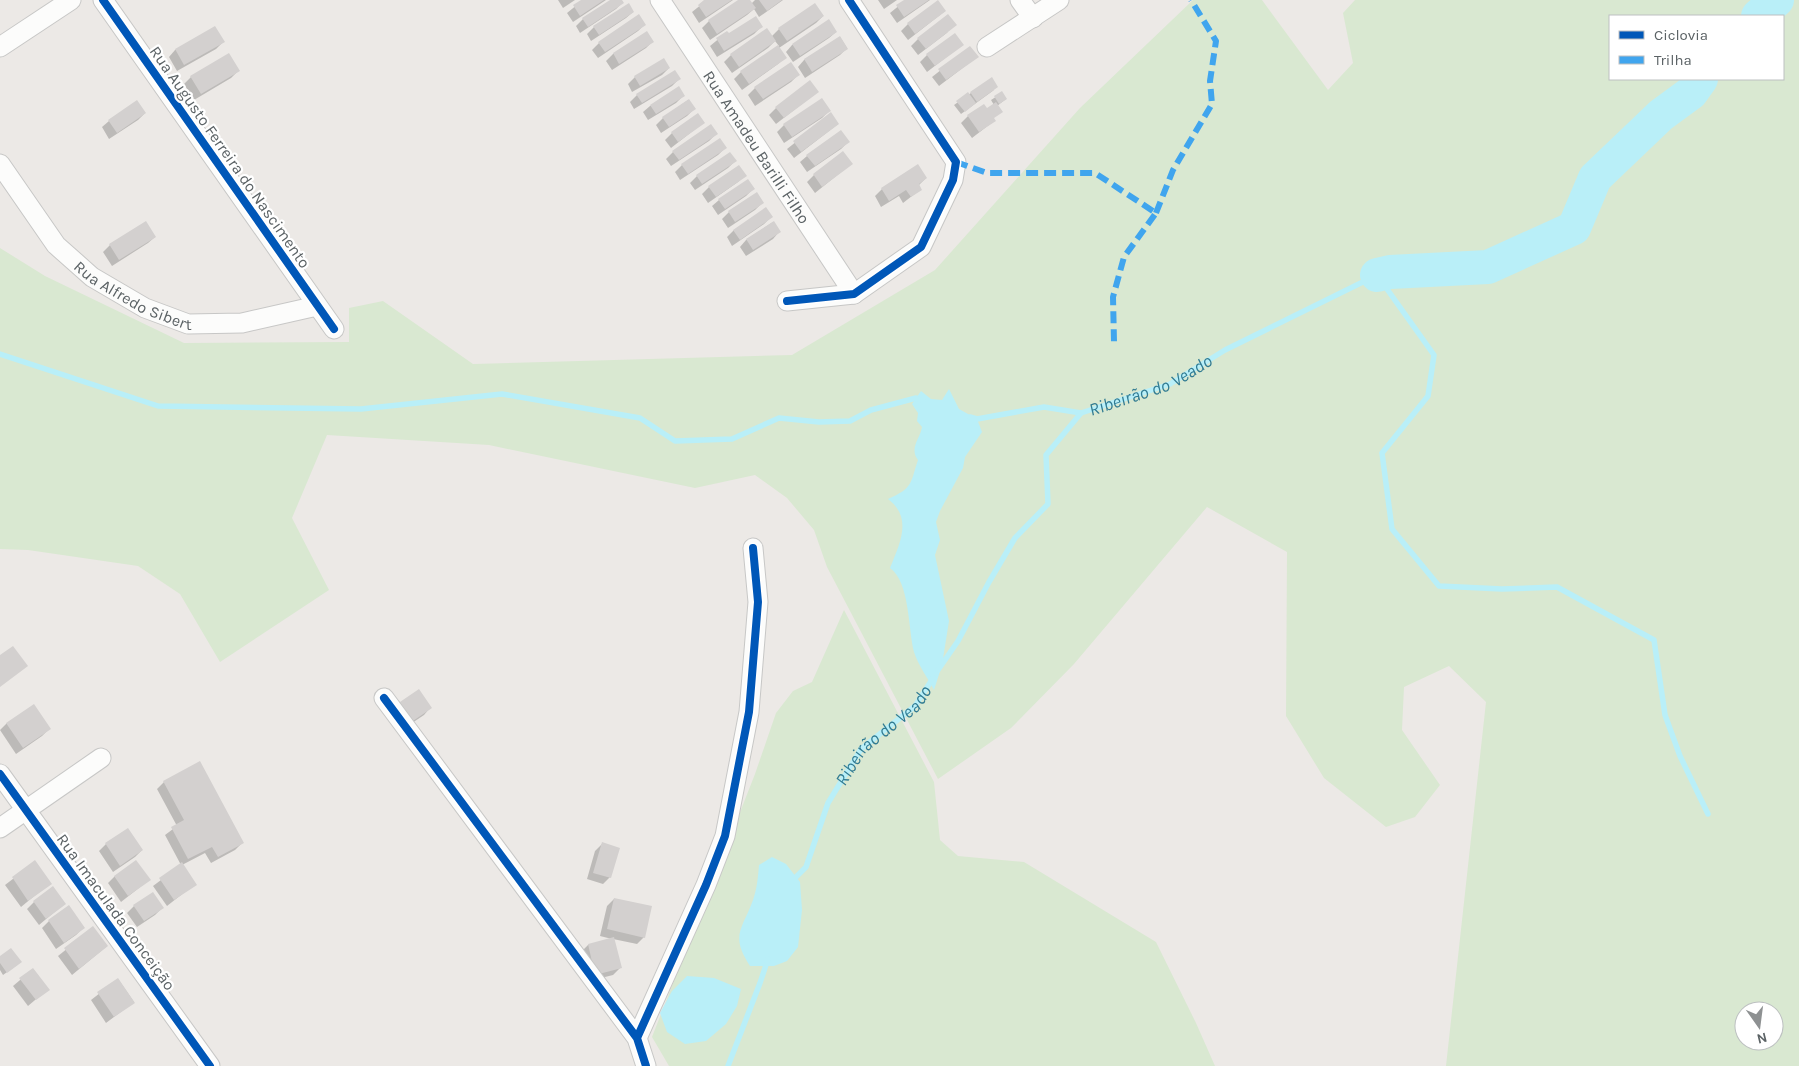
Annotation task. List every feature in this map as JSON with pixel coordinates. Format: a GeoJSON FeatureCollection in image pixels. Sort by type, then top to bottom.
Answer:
{"type":"FeatureCollection","features":[{"type":"Feature","properties":{"kind":"street"},"geometry":{"type":"LineString","coordinates":[[0,47],[71,0]]}},
{"type":"Feature","properties":{"kind":"street","name":"Rua Augusto Ferreira do Nascimento"},"geometry":{"type":"LineString","coordinates":[[103,0],[334,329]]}},
{"type":"Feature","properties":{"kind":"street","name":"Rua Amadeu Barilli Filho"},"geometry":{"type":"LineString","coordinates":[[660,0],[854,294]]}},
{"type":"Feature","properties":{"kind":"street"},"geometry":{"type":"LineString","coordinates":[[787,301],[854,294],[921,247],[953,180],[956,162],[849,0]]}},
{"type":"Feature","properties":{"kind":"street"},"geometry":{"type":"LineString","coordinates":[[1020,0],[1033,18]]}},
{"type":"Feature","properties":{"kind":"street"},"geometry":{"type":"LineString","coordinates":[[986,46],[1059,0]]}},
{"type":"Feature","properties":{"kind":"street","name":"Rua Alfredo Sibert"},"geometry":{"type":"LineString","coordinates":[[0,164],[56,245],[92,277],[144,308],[188,324],[242,323],[317,306]]}},
{"type":"Feature","properties":{"kind":"street"},"geometry":{"type":"LineString","coordinates":[[637,1038],[706,885],[725,836],[749,712],[758,602],[753,548]]}},
{"type":"Feature","properties":{"kind":"street"},"geometry":{"type":"LineString","coordinates":[[384,698],[637,1038],[646,1066]]}},
{"type":"Feature","properties":{"kind":"street"},"geometry":{"type":"LineString","coordinates":[[0,828],[101,758]]}},
{"type":"Feature","properties":{"kind":"street","name":"Rua Imaculada Conceição"},"geometry":{"type":"LineString","coordinates":[[0,774],[210,1066]]}},
{"type":"Feature","properties":{"kind":"green space"},"geometry":{"type":"Polygon","coordinates":[[[1193,0],[1262,0],[1328,90],[1353,63],[1343,13],[1355,0],[1799,0],[1799,1066],[1446,1066],[1486,702],[1449,666],[1404,687],[1402,730],[1440,785],[1415,817],[1386,827],[1324,778],[1286,716],[1287,552],[1207,507],[1074,664],[1011,728],[938,779],[827,567],[814,530],[787,498],[755,475],[695,488],[489,445],[327,435],[292,518],[329,590],[220,662],[180,594],[138,566],[28,550],[0,549],[0,248],[45,276],[184,343],[349,342],[349,308],[383,301],[473,364],[792,355],[935,270],[1080,108],[1193,0]]]}},
{"type":"Feature","properties":{"kind":"green space"},"geometry":{"type":"Polygon","coordinates":[[[844,610],[934,782],[940,840],[958,856],[1024,862],[1156,942],[1215,1066],[669,1066],[652,1037],[755,774],[776,713],[793,691],[812,682],[844,610]]]}},
{"type":"Feature","properties":{"kind":"water"},"geometry":{"type":"Polygon","coordinates":[[[949,389],[959,409],[977,419],[982,432],[965,457],[963,468],[936,522],[940,540],[935,555],[949,621],[942,665],[934,690],[914,652],[905,595],[897,575],[890,568],[900,540],[902,523],[896,506],[888,499],[906,488],[912,480],[918,460],[915,447],[922,427],[917,421],[918,413],[912,404],[921,391],[931,399],[942,400],[949,389]]]}},
{"type":"Feature","properties":{"kind":"water"},"geometry":{"type":"Polygon","coordinates":[[[772,857],[786,864],[800,882],[802,910],[798,947],[787,961],[774,966],[750,966],[740,947],[740,933],[754,896],[759,865],[772,857]]]}},
{"type":"Feature","properties":{"kind":"water"},"geometry":{"type":"Polygon","coordinates":[[[687,976],[714,978],[741,989],[737,1006],[726,1024],[706,1041],[685,1044],[667,1032],[660,1013],[672,991],[687,976]]]}},
{"type":"Feature","properties":{"kind":"building"},"geometry":{"type":"Polygon","coordinates":[[[581,0],[604,0],[580,16],[573,5],[581,0]]]}},
{"type":"Feature","properties":{"kind":"building"},"geometry":{"type":"Polygon","coordinates":[[[610,0],[622,0],[624,3],[588,27],[582,18],[610,0]]]}},
{"type":"Feature","properties":{"kind":"building"},"geometry":{"type":"Polygon","coordinates":[[[704,0],[732,0],[706,17],[698,5],[704,0]]]}},
{"type":"Feature","properties":{"kind":"building"},"geometry":{"type":"Polygon","coordinates":[[[738,0],[750,0],[756,8],[717,34],[708,20],[738,0]]]}},
{"type":"Feature","properties":{"kind":"building"},"geometry":{"type":"Polygon","coordinates":[[[759,0],[782,0],[767,11],[759,0]]]}},
{"type":"Feature","properties":{"kind":"building"},"geometry":{"type":"Polygon","coordinates":[[[904,0],[929,0],[904,17],[896,5],[904,0]]]}},
{"type":"Feature","properties":{"kind":"building"},"geometry":{"type":"Polygon","coordinates":[[[938,0],[946,11],[915,34],[907,23],[938,0]]]}},
{"type":"Feature","properties":{"kind":"building"},"geometry":{"type":"Polygon","coordinates":[[[629,3],[634,12],[599,35],[593,26],[629,3]]]}},
{"type":"Feature","properties":{"kind":"building"},"geometry":{"type":"Polygon","coordinates":[[[815,3],[824,16],[787,41],[778,28],[815,3]]]}},
{"type":"Feature","properties":{"kind":"building"},"geometry":{"type":"Polygon","coordinates":[[[639,14],[646,25],[605,52],[598,42],[639,14]]]}},
{"type":"Feature","properties":{"kind":"building"},"geometry":{"type":"Polygon","coordinates":[[[948,14],[957,25],[926,49],[917,38],[948,14]]]}},
{"type":"Feature","properties":{"kind":"building"},"geometry":{"type":"Polygon","coordinates":[[[756,16],[763,27],[724,51],[716,38],[727,31],[729,33],[756,16]]]}},
{"type":"Feature","properties":{"kind":"building"},"geometry":{"type":"Polygon","coordinates":[[[829,19],[837,32],[800,56],[792,44],[829,19]]]}},
{"type":"Feature","properties":{"kind":"building"},"geometry":{"type":"Polygon","coordinates":[[[215,26],[225,42],[184,65],[175,49],[215,26]]]}},
{"type":"Feature","properties":{"kind":"building"},"geometry":{"type":"Polygon","coordinates":[[[767,28],[776,41],[739,67],[730,54],[767,28]]]}},
{"type":"Feature","properties":{"kind":"building"},"geometry":{"type":"Polygon","coordinates":[[[647,31],[654,42],[619,64],[613,53],[647,31]]]}},
{"type":"Feature","properties":{"kind":"building"},"geometry":{"type":"Polygon","coordinates":[[[955,33],[964,45],[935,66],[926,54],[955,33]]]}},
{"type":"Feature","properties":{"kind":"building"},"geometry":{"type":"Polygon","coordinates":[[[840,36],[848,49],[812,72],[804,59],[840,36]]]}},
{"type":"Feature","properties":{"kind":"building"},"geometry":{"type":"Polygon","coordinates":[[[778,45],[787,58],[749,84],[740,71],[778,45]]]}},
{"type":"Feature","properties":{"kind":"building"},"geometry":{"type":"Polygon","coordinates":[[[970,46],[979,57],[946,80],[938,69],[970,46]]]}},
{"type":"Feature","properties":{"kind":"building"},"geometry":{"type":"Polygon","coordinates":[[[229,53],[240,71],[201,94],[190,76],[229,53]]]}},
{"type":"Feature","properties":{"kind":"building"},"geometry":{"type":"Polygon","coordinates":[[[664,58],[670,68],[640,86],[634,76],[664,58]]]}},
{"type":"Feature","properties":{"kind":"building"},"geometry":{"type":"Polygon","coordinates":[[[791,62],[800,75],[763,99],[754,87],[791,62]]]}},
{"type":"Feature","properties":{"kind":"building"},"geometry":{"type":"Polygon","coordinates":[[[675,70],[681,79],[642,103],[636,94],[675,70]]]}},
{"type":"Feature","properties":{"kind":"building"},"geometry":{"type":"Polygon","coordinates":[[[992,77],[998,87],[977,102],[970,92],[992,77]]]}},
{"type":"Feature","properties":{"kind":"building"},"geometry":{"type":"Polygon","coordinates":[[[810,80],[819,92],[784,118],[775,107],[810,80]]]}},
{"type":"Feature","properties":{"kind":"building"},"geometry":{"type":"Polygon","coordinates":[[[679,86],[685,96],[656,114],[650,105],[679,86]]]}},
{"type":"Feature","properties":{"kind":"building"},"geometry":{"type":"Polygon","coordinates":[[[1002,91],[1007,99],[999,104],[994,96],[1002,91]]]}},
{"type":"Feature","properties":{"kind":"building"},"geometry":{"type":"Polygon","coordinates":[[[968,92],[976,103],[965,112],[956,101],[968,92]]]}},
{"type":"Feature","properties":{"kind":"building"},"geometry":{"type":"Polygon","coordinates":[[[822,98],[831,111],[792,137],[783,124],[822,98]]]}},
{"type":"Feature","properties":{"kind":"building"},"geometry":{"type":"Polygon","coordinates":[[[689,99],[696,109],[669,127],[662,117],[689,99]]]}},
{"type":"Feature","properties":{"kind":"building"},"geometry":{"type":"Polygon","coordinates":[[[137,100],[146,113],[117,133],[108,120],[137,100]]]}},
{"type":"Feature","properties":{"kind":"building"},"geometry":{"type":"Polygon","coordinates":[[[996,102],[1003,112],[994,118],[996,121],[979,132],[967,115],[984,104],[987,108],[996,102]]]}},
{"type":"Feature","properties":{"kind":"building"},"geometry":{"type":"Polygon","coordinates":[[[831,112],[839,124],[801,152],[793,141],[831,112]]]}},
{"type":"Feature","properties":{"kind":"building"},"geometry":{"type":"Polygon","coordinates":[[[698,113],[705,123],[678,142],[671,132],[698,113]]]}},
{"type":"Feature","properties":{"kind":"building"},"geometry":{"type":"Polygon","coordinates":[[[711,124],[718,134],[679,160],[672,151],[711,124]]]}},
{"type":"Feature","properties":{"kind":"building"},"geometry":{"type":"Polygon","coordinates":[[[841,130],[850,142],[815,166],[806,155],[841,130]]]}},
{"type":"Feature","properties":{"kind":"building"},"geometry":{"type":"Polygon","coordinates":[[[720,138],[727,148],[688,174],[681,164],[720,138]]]}},
{"type":"Feature","properties":{"kind":"building"},"geometry":{"type":"Polygon","coordinates":[[[843,151],[853,164],[822,187],[813,174],[843,151]]]}},
{"type":"Feature","properties":{"kind":"building"},"geometry":{"type":"Polygon","coordinates":[[[730,152],[737,161],[702,184],[696,175],[730,152]]]}},
{"type":"Feature","properties":{"kind":"building"},"geometry":{"type":"Polygon","coordinates":[[[918,164],[927,178],[919,184],[922,190],[911,197],[906,190],[889,201],[881,188],[918,164]]]}},
{"type":"Feature","properties":{"kind":"building"},"geometry":{"type":"Polygon","coordinates":[[[739,165],[747,176],[716,197],[708,186],[739,165]]]}},
{"type":"Feature","properties":{"kind":"building"},"geometry":{"type":"Polygon","coordinates":[[[748,179],[755,189],[725,209],[718,199],[748,179]]]}},
{"type":"Feature","properties":{"kind":"building"},"geometry":{"type":"Polygon","coordinates":[[[757,192],[764,203],[735,222],[728,211],[757,192]]]}},
{"type":"Feature","properties":{"kind":"building"},"geometry":{"type":"Polygon","coordinates":[[[766,207],[773,217],[740,240],[733,230],[766,207]]]}},
{"type":"Feature","properties":{"kind":"building"},"geometry":{"type":"Polygon","coordinates":[[[146,221],[156,237],[119,260],[109,244],[146,221]]]}},
{"type":"Feature","properties":{"kind":"building"},"geometry":{"type":"Polygon","coordinates":[[[774,221],[781,232],[753,250],[746,239],[774,221]]]}},
{"type":"Feature","properties":{"kind":"building"},"geometry":{"type":"Polygon","coordinates":[[[13,646],[28,666],[0,687],[0,655],[13,646]]]}},
{"type":"Feature","properties":{"kind":"building"},"geometry":{"type":"Polygon","coordinates":[[[419,689],[432,708],[410,723],[397,704],[419,689]]]}},
{"type":"Feature","properties":{"kind":"building"},"geometry":{"type":"Polygon","coordinates":[[[34,704],[51,729],[23,748],[6,723],[34,704]]]}},
{"type":"Feature","properties":{"kind":"building"},"geometry":{"type":"Polygon","coordinates":[[[200,761],[244,843],[218,857],[212,847],[188,859],[171,827],[184,820],[163,781],[200,761]]]}},
{"type":"Feature","properties":{"kind":"building"},"geometry":{"type":"Polygon","coordinates":[[[128,828],[143,850],[120,866],[105,843],[128,828]]]}},
{"type":"Feature","properties":{"kind":"building"},"geometry":{"type":"Polygon","coordinates":[[[602,842],[620,848],[611,878],[593,873],[602,842]]]}},
{"type":"Feature","properties":{"kind":"building"},"geometry":{"type":"Polygon","coordinates":[[[35,860],[52,884],[28,901],[12,877],[35,860]]]}},
{"type":"Feature","properties":{"kind":"building"},"geometry":{"type":"Polygon","coordinates":[[[136,860],[151,880],[128,896],[114,876],[136,860]]]}},
{"type":"Feature","properties":{"kind":"building"},"geometry":{"type":"Polygon","coordinates":[[[182,862],[197,885],[174,900],[159,878],[182,862]]]}},
{"type":"Feature","properties":{"kind":"building"},"geometry":{"type":"Polygon","coordinates":[[[53,886],[66,904],[46,919],[33,901],[53,886]]]}},
{"type":"Feature","properties":{"kind":"building"},"geometry":{"type":"Polygon","coordinates":[[[153,892],[164,908],[144,921],[133,905],[153,892]]]}},
{"type":"Feature","properties":{"kind":"building"},"geometry":{"type":"Polygon","coordinates":[[[614,898],[652,906],[645,938],[607,929],[614,898]]]}},
{"type":"Feature","properties":{"kind":"building"},"geometry":{"type":"Polygon","coordinates":[[[69,905],[85,928],[64,943],[48,920],[69,905]]]}},
{"type":"Feature","properties":{"kind":"building"},"geometry":{"type":"Polygon","coordinates":[[[93,926],[108,946],[79,969],[64,948],[93,926]]]}},
{"type":"Feature","properties":{"kind":"building"},"geometry":{"type":"Polygon","coordinates":[[[614,937],[622,968],[595,975],[588,944],[614,937]]]}},
{"type":"Feature","properties":{"kind":"building"},"geometry":{"type":"Polygon","coordinates":[[[11,948],[22,962],[7,973],[0,963],[0,956],[11,948]]]}},
{"type":"Feature","properties":{"kind":"building"},"geometry":{"type":"Polygon","coordinates":[[[33,968],[50,990],[36,1000],[19,978],[33,968]]]}},
{"type":"Feature","properties":{"kind":"building"},"geometry":{"type":"Polygon","coordinates":[[[118,978],[135,1003],[114,1017],[97,992],[118,978]]]}},
{"type":"Feature","properties":{"kind":"waterway","name":"Ribeirão do Veado"},"geometry":{"type":"LineString","coordinates":[[1759,15],[1777,0]]}},
{"type":"Feature","properties":{"kind":"waterway","name":"Ribeirão do Veado"},"geometry":{"type":"LineString","coordinates":[[1377,275],[1390,272],[1488,267],[1574,228],[1595,178],[1661,115],[1691,93],[1700,80]]}},
{"type":"Feature","properties":{"kind":"waterway"},"geometry":{"type":"LineString","coordinates":[[938,670],[958,641],[1015,538],[1048,504],[1046,455],[1081,413],[1170,384],[1225,350],[1377,275],[1434,355],[1428,396],[1382,453],[1392,529],[1439,586],[1502,589],[1557,587],[1654,640],[1665,715],[1680,756],[1708,814]]}},
{"type":"Feature","properties":{"kind":"waterway"},"geometry":{"type":"LineString","coordinates":[[0,354],[158,406],[361,409],[502,394],[640,418],[675,441],[732,439],[779,418],[819,422],[850,421],[871,410],[916,398],[923,401]]}},
{"type":"Feature","properties":{"kind":"waterway"},"geometry":{"type":"LineString","coordinates":[[970,417],[977,419],[1044,407],[1081,413]]}},
{"type":"Feature","properties":{"kind":"waterway","name":"Ribeirão do Veado"},"geometry":{"type":"LineString","coordinates":[[792,881],[806,867],[828,803],[861,749],[915,706],[933,678]]}},
{"type":"Feature","properties":{"kind":"waterway","name":"Ribeirão do Veado"},"geometry":{"type":"LineString","coordinates":[[728,1066],[768,959]]}},
{"type":"Feature","properties":{"kind":"marked path"},"geometry":{"type":"LineString","coordinates":[[1156,213],[1173,170],[1212,104],[1210,81],[1216,41],[1191,0]]}},
{"type":"Feature","properties":{"kind":"marked path"},"geometry":{"type":"LineString","coordinates":[[956,162],[987,173],[1095,173],[1156,213],[1124,257],[1113,297],[1114,342]]}},
{"type":"Feature","properties":{"kind":"cycle path"},"geometry":{"type":"LineString","coordinates":[[103,0],[334,329]]}},
{"type":"Feature","properties":{"kind":"cycle path"},"geometry":{"type":"LineString","coordinates":[[787,301],[854,294],[921,247],[953,180],[956,162],[849,0]]}},
{"type":"Feature","properties":{"kind":"cycle path"},"geometry":{"type":"LineString","coordinates":[[637,1038],[706,885],[725,836],[749,712],[758,602],[753,548]]}},
{"type":"Feature","properties":{"kind":"cycle path"},"geometry":{"type":"LineString","coordinates":[[384,698],[637,1038],[646,1066]]}},
{"type":"Feature","properties":{"kind":"cycle path"},"geometry":{"type":"LineString","coordinates":[[0,774],[210,1066]]}}]}
